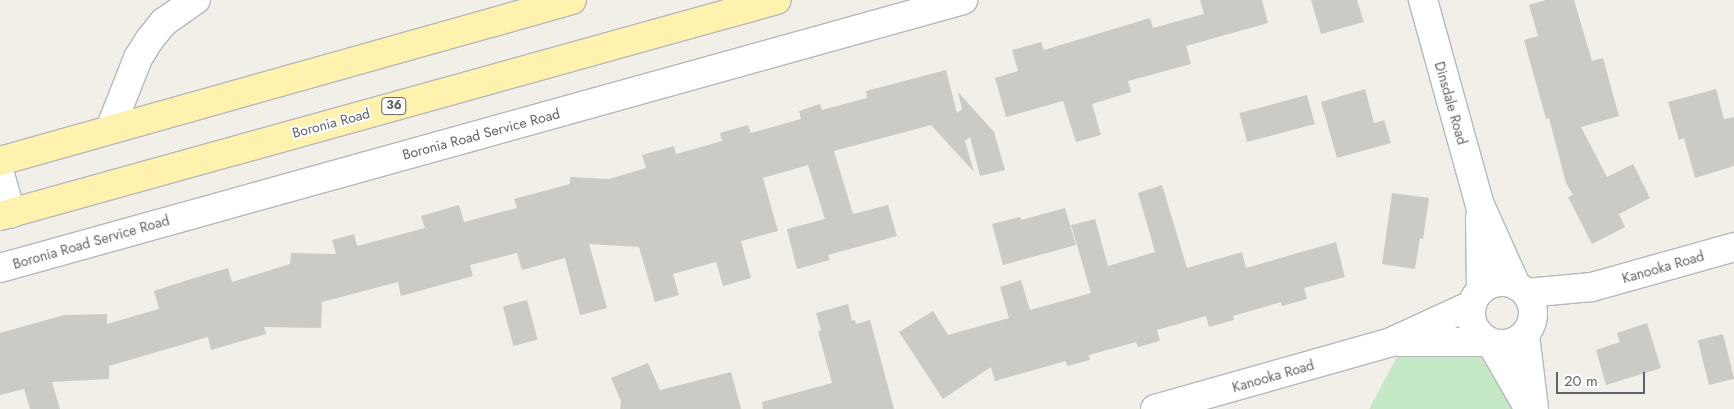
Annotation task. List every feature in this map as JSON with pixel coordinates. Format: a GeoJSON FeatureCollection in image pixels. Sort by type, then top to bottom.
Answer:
{"type":"FeatureCollection","features":[{"type":"Feature","properties":{"kind":"main road"},"geometry":{"type":"LineString","coordinates":[[0,160],[572,0]]}},
{"type":"Feature","properties":{"kind":"main road","name":"Boronia Road"},"geometry":{"type":"LineString","coordinates":[[6,214],[777,0]]}},
{"type":"Feature","properties":{"kind":"street"},"geometry":{"type":"LineString","coordinates":[[110,129],[138,58],[150,39],[164,22],[196,0]]}},
{"type":"Feature","properties":{"kind":"street","name":"Boronia Road Service Road"},"geometry":{"type":"LineString","coordinates":[[0,268],[963,0]]}},
{"type":"Feature","properties":{"kind":"street","name":"Dinsdale Road"},"geometry":{"type":"LineString","coordinates":[[1423,0],[1480,205],[1525,307],[1534,409]]}},
{"type":"Feature","properties":{"kind":"street"},"geometry":{"type":"LineString","coordinates":[[0,174],[6,214]]}},
{"type":"Feature","properties":{"kind":"street","name":"Dinsdale Road"},"geometry":{"type":"LineString","coordinates":[[1476,297],[1480,205]]}},
{"type":"Feature","properties":{"kind":"street","name":"Kanooka Road"},"geometry":{"type":"LineString","coordinates":[[1525,307],[1734,247]]}},
{"type":"Feature","properties":{"kind":"street"},"geometry":{"type":"LineString","coordinates":[[1489,342],[1509,344],[1525,307],[1498,282],[1476,297],[1471,322],[1475,330],[1489,342],[1529,409]]}},
{"type":"Feature","properties":{"kind":"street","name":"Kanooka Road"},"geometry":{"type":"LineString","coordinates":[[1155,409],[1391,342],[1476,297]]}},
{"type":"Feature","properties":{"kind":"street","name":"Kanooka Road"},"geometry":{"type":"LineString","coordinates":[[1391,342],[1489,342]]}},
{"type":"Feature","properties":{"kind":"green space"},"geometry":{"type":"Polygon","coordinates":[[[1405,342],[1487,342],[1529,409],[1369,409],[1405,342]]]}},
{"type":"Feature","properties":{"kind":"building"},"geometry":{"type":"Polygon","coordinates":[[[1200,0],[1262,0],[1268,23],[1186,46],[1191,64],[1128,81],[1131,92],[1092,104],[1101,135],[1076,142],[1063,101],[1006,117],[995,78],[1018,71],[1012,50],[1041,42],[1044,50],[1150,18],[1153,28],[1204,14],[1200,0]]]}},
{"type":"Feature","properties":{"kind":"building"},"geometry":{"type":"Polygon","coordinates":[[[1311,0],[1357,0],[1364,22],[1321,34],[1311,0]]]}},
{"type":"Feature","properties":{"kind":"building"},"geometry":{"type":"Polygon","coordinates":[[[1546,0],[1574,0],[1592,61],[1603,58],[1619,116],[1581,127],[1607,177],[1633,164],[1650,198],[1619,214],[1625,227],[1592,244],[1568,197],[1573,195],[1566,183],[1549,118],[1546,119],[1524,40],[1538,36],[1529,5],[1546,0]]]}},
{"type":"Feature","properties":{"kind":"building"},"geometry":{"type":"Polygon","coordinates":[[[946,70],[957,113],[962,109],[958,92],[994,132],[1005,170],[980,176],[970,137],[965,141],[974,172],[931,125],[834,151],[853,214],[888,205],[897,236],[828,255],[830,260],[797,269],[787,229],[825,219],[808,165],[763,178],[778,231],[741,241],[751,278],[723,286],[716,262],[673,274],[679,295],[655,302],[639,247],[589,244],[607,308],[580,315],[565,258],[522,270],[517,253],[470,265],[473,276],[401,296],[398,282],[322,302],[321,328],[264,327],[266,334],[211,350],[208,337],[109,366],[109,379],[52,382],[60,409],[30,409],[24,389],[0,395],[0,333],[64,315],[107,314],[107,324],[159,309],[154,291],[191,279],[228,268],[232,282],[290,264],[291,253],[336,254],[332,240],[354,234],[357,246],[425,228],[421,216],[459,205],[464,222],[517,208],[514,199],[570,184],[570,177],[609,179],[646,168],[642,155],[674,146],[676,154],[722,141],[720,133],[748,125],[751,133],[801,119],[799,111],[820,104],[822,110],[867,98],[866,91],[946,70]]]}},
{"type":"Feature","properties":{"kind":"building"},"geometry":{"type":"Polygon","coordinates":[[[1365,89],[1374,123],[1384,120],[1391,143],[1337,158],[1321,102],[1365,89]]]}},
{"type":"Feature","properties":{"kind":"building"},"geometry":{"type":"Polygon","coordinates":[[[1716,89],[1724,119],[1734,117],[1734,166],[1695,178],[1684,138],[1679,140],[1668,102],[1716,89]]]}},
{"type":"Feature","properties":{"kind":"building"},"geometry":{"type":"Polygon","coordinates":[[[1307,95],[1315,124],[1247,142],[1239,113],[1307,95]]]}},
{"type":"Feature","properties":{"kind":"building"},"geometry":{"type":"Polygon","coordinates":[[[1162,185],[1187,268],[1242,252],[1246,268],[1336,242],[1345,277],[1304,288],[1307,299],[1282,306],[1281,302],[1233,316],[1234,320],[1209,327],[1206,316],[1157,330],[1160,341],[1138,347],[1136,342],[1089,355],[1090,360],[1067,366],[1066,361],[995,381],[991,367],[943,399],[899,332],[933,311],[948,335],[1009,318],[1000,287],[1021,280],[1030,310],[1091,293],[1071,225],[1095,219],[1108,266],[1155,252],[1138,193],[1162,185]]]}},
{"type":"Feature","properties":{"kind":"building"},"geometry":{"type":"Polygon","coordinates":[[[1392,193],[1429,198],[1423,239],[1420,238],[1415,269],[1382,264],[1392,193]]]}},
{"type":"Feature","properties":{"kind":"building"},"geometry":{"type":"Polygon","coordinates":[[[1065,208],[1076,245],[1003,265],[992,224],[1020,217],[1021,220],[1065,208]]]}},
{"type":"Feature","properties":{"kind":"building"},"geometry":{"type":"Polygon","coordinates":[[[527,300],[538,340],[513,346],[503,306],[527,300]]]}},
{"type":"Feature","properties":{"kind":"building"},"geometry":{"type":"Polygon","coordinates":[[[848,304],[852,321],[855,320],[856,324],[870,320],[894,409],[763,409],[762,402],[832,383],[818,331],[821,330],[816,313],[848,304]]]}},
{"type":"Feature","properties":{"kind":"building"},"geometry":{"type":"Polygon","coordinates":[[[1647,323],[1661,368],[1606,385],[1596,350],[1620,342],[1617,333],[1647,323]]]}},
{"type":"Feature","properties":{"kind":"building"},"geometry":{"type":"Polygon","coordinates":[[[1723,334],[1734,379],[1709,385],[1698,340],[1723,334]]]}},
{"type":"Feature","properties":{"kind":"building"},"geometry":{"type":"Polygon","coordinates":[[[648,363],[660,390],[731,372],[741,409],[620,409],[621,401],[611,378],[648,363]]]}}]}
